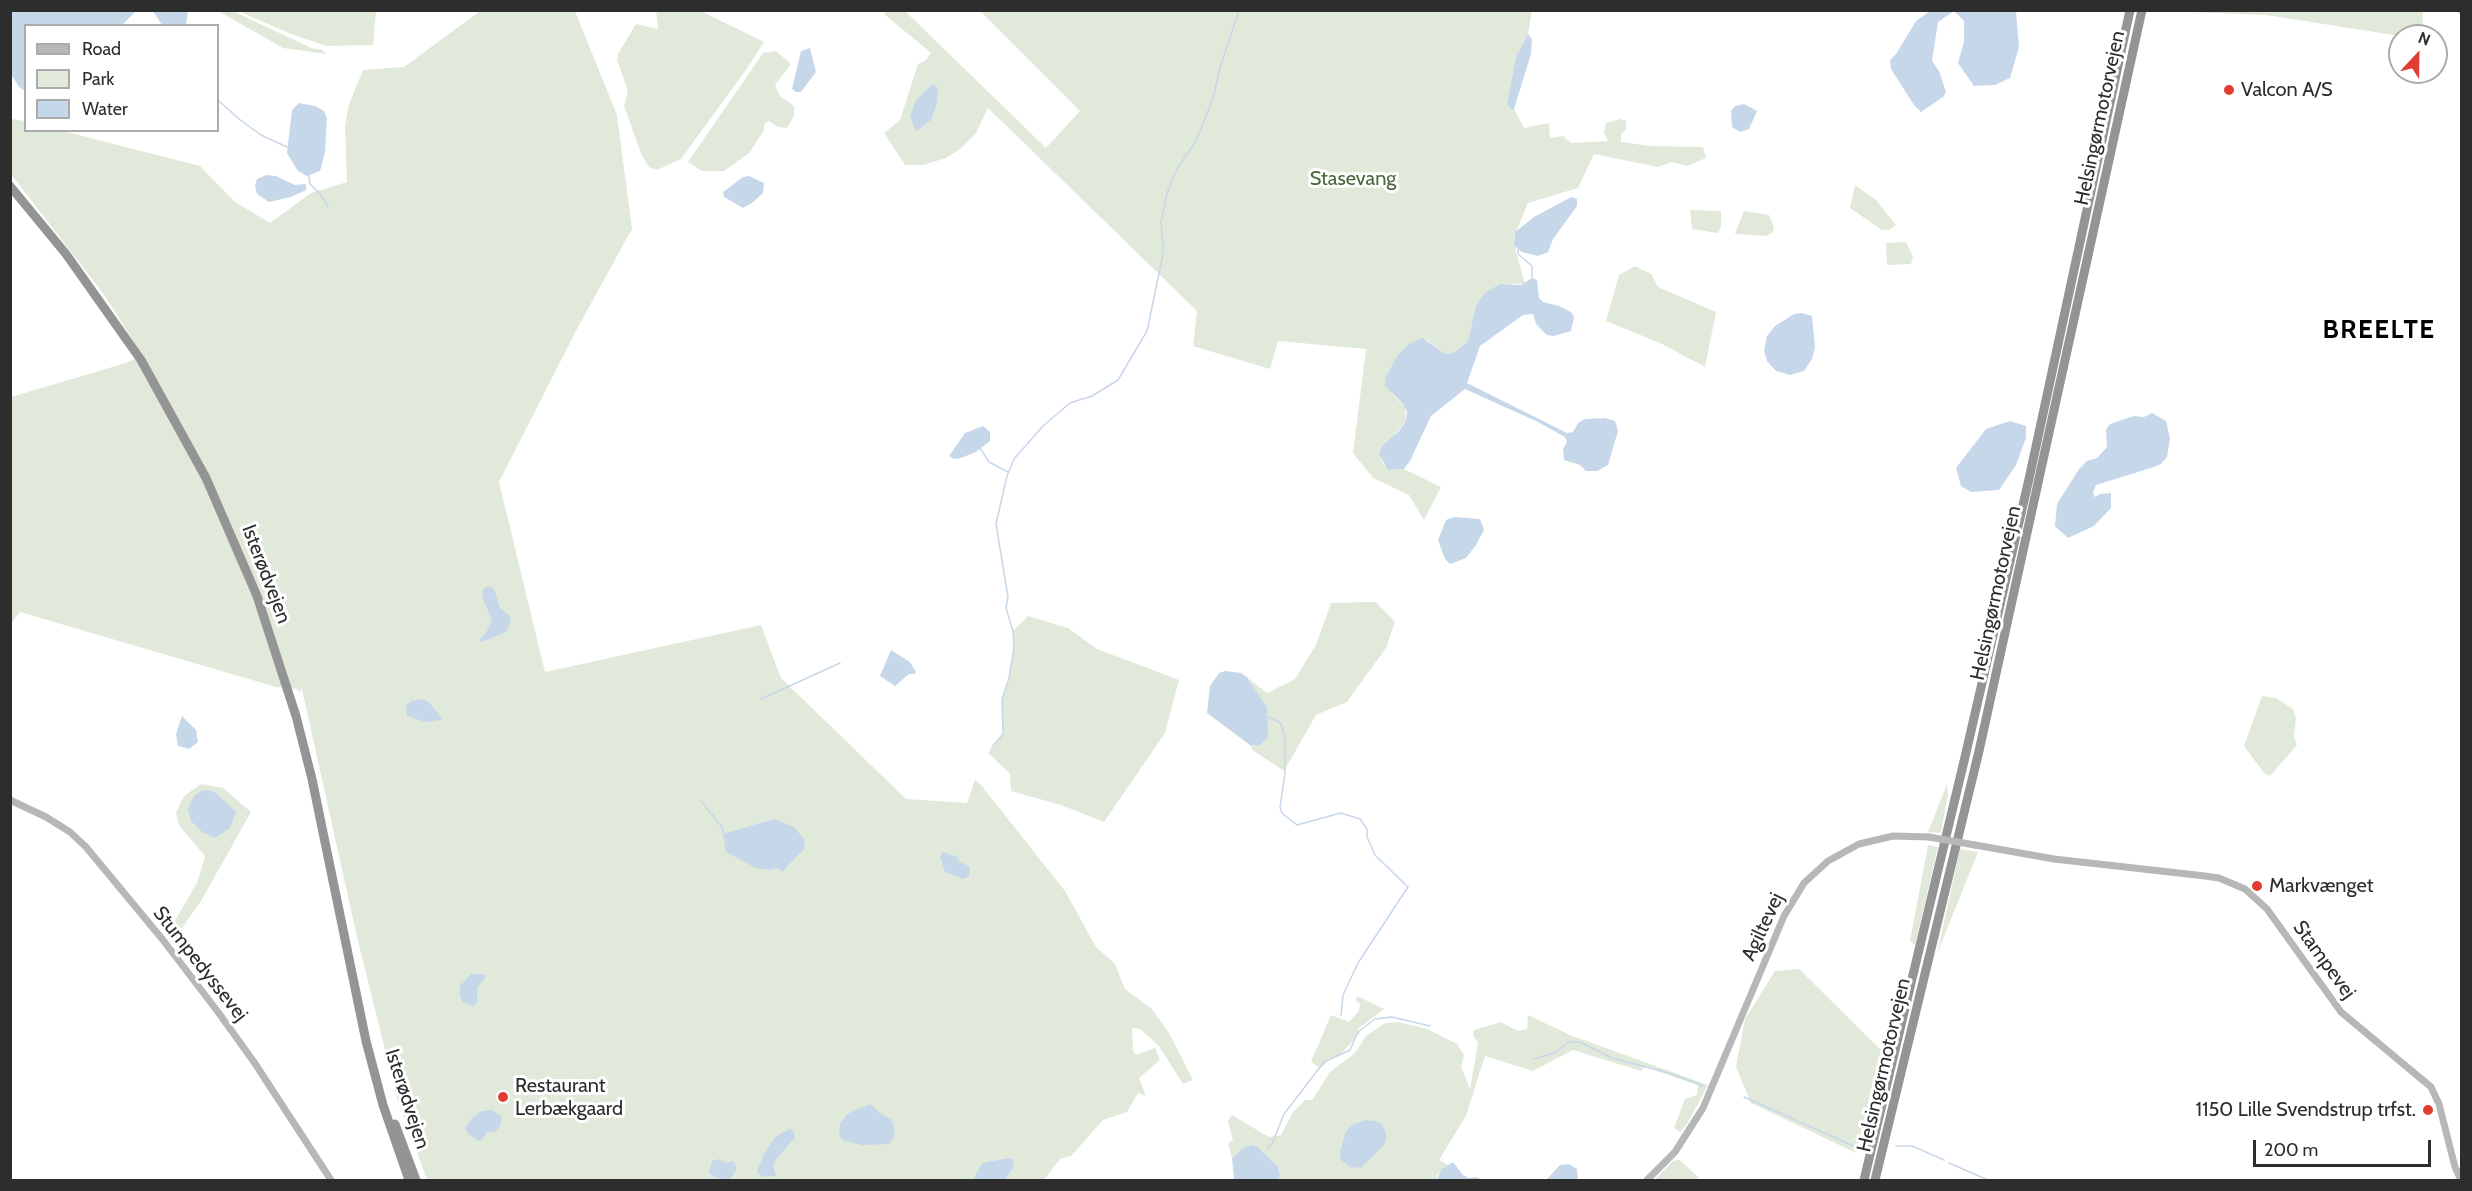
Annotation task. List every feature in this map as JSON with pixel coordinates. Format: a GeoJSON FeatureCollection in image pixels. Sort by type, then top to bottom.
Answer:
{"type":"FeatureCollection","features":[{"type":"Feature","properties":{"kind":"highway","name":"Helsingørmotorvejen"},"geometry":{"type":"LineString","coordinates":[[1864,1180],[2029,479],[2130,10]]}},
{"type":"Feature","properties":{"kind":"highway","name":"Helsingørmotorvejen"},"geometry":{"type":"LineString","coordinates":[[1875,1180],[1980,751],[2142,10]]}},
{"type":"Feature","properties":{"kind":"highway","name":"Isterødvejen"},"geometry":{"type":"LineString","coordinates":[[10,186],[66,254],[141,360],[206,478],[235,541],[261,608],[296,716],[312,779],[364,1029],[383,1105],[409,1180]]}},
{"type":"Feature","properties":{"kind":"highway","name":"Isterødvejen"},"geometry":{"type":"LineString","coordinates":[[364,1029],[384,1094],[416,1180]]}},
{"type":"Feature","properties":{"kind":"street","name":"Stumpedyssevej"},"geometry":{"type":"LineString","coordinates":[[10,800],[46,817],[69,832],[86,848],[163,940],[218,1012],[254,1062],[331,1180]]}},
{"type":"Feature","properties":{"kind":"street","name":"Agiltevej"},"geometry":{"type":"LineString","coordinates":[[1647,1180],[1673,1154],[1703,1108],[1784,916],[1804,884],[1828,861],[1859,844],[1893,836],[1929,837],[2049,858]]}},
{"type":"Feature","properties":{"kind":"street","name":"Stampevej"},"geometry":{"type":"LineString","coordinates":[[2049,858],[2205,876],[2234,884],[2255,897],[2267,909],[2341,1012],[2423,1078],[2430,1087],[2439,1104],[2455,1167],[2461,1180]]}},
{"type":"Feature","properties":{"kind":"green space"},"geometry":{"type":"Polygon","coordinates":[[[656,10],[701,11],[764,42],[681,159],[657,170],[649,167],[642,156],[624,106],[628,91],[617,60],[618,54],[636,24],[658,29],[656,10]]]}},
{"type":"Feature","properties":{"kind":"green space","name":"Stasevang"},"geometry":{"type":"Polygon","coordinates":[[[1532,10],[1528,34],[1516,56],[1507,105],[1514,109],[1524,128],[1549,123],[1550,138],[1563,136],[1571,143],[1608,141],[1604,132],[1606,123],[1621,119],[1626,121],[1626,130],[1621,134],[1621,142],[1650,146],[1703,147],[1706,158],[1687,166],[1672,162],[1658,167],[1594,154],[1578,188],[1528,203],[1514,237],[1525,284],[1500,284],[1476,305],[1468,341],[1459,349],[1450,354],[1444,353],[1426,339],[1397,356],[1385,378],[1392,394],[1405,407],[1406,421],[1391,439],[1381,460],[1388,470],[1404,469],[1441,487],[1424,520],[1409,495],[1373,478],[1353,453],[1366,349],[1278,341],[1270,369],[1193,346],[1197,311],[988,108],[976,133],[960,149],[946,158],[923,165],[905,165],[884,133],[900,120],[918,64],[926,60],[931,53],[884,14],[886,11],[905,11],[1046,148],[1080,111],[980,11],[1532,10]]]}},
{"type":"Feature","properties":{"kind":"green space"},"geometry":{"type":"Polygon","coordinates":[[[218,11],[233,11],[311,48],[323,50],[326,54],[283,48],[218,11]]]}},
{"type":"Feature","properties":{"kind":"green space"},"geometry":{"type":"Polygon","coordinates":[[[238,11],[376,11],[373,45],[327,46],[291,34],[238,11]]]}},
{"type":"Feature","properties":{"kind":"green space"},"geometry":{"type":"Polygon","coordinates":[[[480,11],[575,11],[617,115],[632,229],[578,327],[499,482],[545,672],[761,625],[781,678],[906,799],[967,803],[975,780],[981,785],[1065,891],[1096,947],[1115,964],[1125,989],[1152,1009],[1169,1033],[1193,1080],[1183,1084],[1159,1046],[1140,1029],[1132,1028],[1133,1051],[1136,1055],[1155,1048],[1160,1060],[1139,1078],[1146,1096],[1138,1093],[1127,1112],[1103,1120],[1071,1156],[1060,1159],[1044,1180],[427,1180],[397,1098],[357,937],[302,689],[299,692],[297,689],[276,687],[20,612],[11,624],[11,397],[126,363],[142,355],[105,296],[11,174],[11,119],[24,121],[24,132],[67,132],[200,166],[235,202],[270,223],[311,193],[347,182],[345,126],[349,104],[363,70],[404,67],[480,11]]]}},
{"type":"Feature","properties":{"kind":"green space"},"geometry":{"type":"Polygon","coordinates":[[[2163,11],[2423,11],[2422,24],[2388,24],[2388,34],[2266,15],[2163,11]]]}},
{"type":"Feature","properties":{"kind":"green space"},"geometry":{"type":"Polygon","coordinates":[[[776,51],[791,64],[775,85],[780,96],[794,106],[794,116],[787,128],[778,127],[769,121],[765,123],[763,132],[749,153],[724,171],[702,171],[688,162],[763,53],[776,51]]]}},
{"type":"Feature","properties":{"kind":"green space"},"geometry":{"type":"Polygon","coordinates":[[[1855,185],[1876,200],[1896,225],[1889,230],[1882,230],[1850,208],[1855,185]]]}},
{"type":"Feature","properties":{"kind":"green space"},"geometry":{"type":"Polygon","coordinates":[[[1690,210],[1721,211],[1721,226],[1718,233],[1692,229],[1690,210]]]}},
{"type":"Feature","properties":{"kind":"green space"},"geometry":{"type":"Polygon","coordinates":[[[1744,211],[1769,215],[1774,227],[1772,233],[1766,236],[1735,234],[1744,211]]]}},
{"type":"Feature","properties":{"kind":"green space"},"geometry":{"type":"Polygon","coordinates":[[[1906,242],[1913,257],[1911,264],[1887,265],[1886,243],[1906,242]]]}},
{"type":"Feature","properties":{"kind":"green space"},"geometry":{"type":"Polygon","coordinates":[[[1635,266],[1651,274],[1658,287],[1716,312],[1705,367],[1660,343],[1606,321],[1619,275],[1635,266]]]}},
{"type":"Feature","properties":{"kind":"green space"},"geometry":{"type":"Polygon","coordinates":[[[1376,602],[1395,622],[1386,648],[1347,702],[1316,715],[1284,771],[1252,750],[1250,745],[1259,746],[1250,679],[1267,693],[1295,679],[1316,645],[1331,603],[1376,602]]]}},
{"type":"Feature","properties":{"kind":"green space"},"geometry":{"type":"Polygon","coordinates":[[[1028,616],[1068,628],[1097,649],[1179,680],[1165,733],[1104,822],[1061,805],[1011,791],[1010,774],[988,753],[1003,734],[1002,699],[1009,678],[1014,647],[1013,631],[1028,616]]]}},
{"type":"Feature","properties":{"kind":"green space"},"geometry":{"type":"Polygon","coordinates":[[[2262,696],[2276,698],[2293,709],[2296,718],[2294,737],[2297,745],[2270,776],[2264,773],[2244,746],[2262,696]]]}},
{"type":"Feature","properties":{"kind":"green space"},"geometry":{"type":"Polygon","coordinates":[[[201,784],[223,788],[251,812],[201,901],[173,941],[167,934],[197,883],[205,856],[179,825],[176,813],[184,796],[201,784]]]}},
{"type":"Feature","properties":{"kind":"green space"},"geometry":{"type":"Polygon","coordinates":[[[1947,784],[1948,794],[1941,833],[1928,832],[1947,784]]]}},
{"type":"Feature","properties":{"kind":"green space"},"geometry":{"type":"Polygon","coordinates":[[[1928,845],[1938,847],[1915,945],[1910,941],[1928,845]]]}},
{"type":"Feature","properties":{"kind":"green space"},"geometry":{"type":"Polygon","coordinates":[[[1960,849],[1978,852],[1937,954],[1960,849]]]}},
{"type":"Feature","properties":{"kind":"green space"},"geometry":{"type":"Polygon","coordinates":[[[1799,969],[1881,1050],[1856,1153],[1751,1103],[1736,1067],[1745,1019],[1775,971],[1799,969]]]}},
{"type":"Feature","properties":{"kind":"green space"},"geometry":{"type":"Polygon","coordinates":[[[1357,996],[1384,1009],[1358,1029],[1360,1033],[1341,1054],[1326,1062],[1322,1068],[1317,1066],[1311,1062],[1331,1015],[1349,1022],[1359,1011],[1360,1004],[1356,1001],[1357,996]]]}},
{"type":"Feature","properties":{"kind":"green space"},"geometry":{"type":"Polygon","coordinates":[[[1528,1015],[1570,1035],[1708,1085],[1687,1124],[1680,1132],[1674,1128],[1685,1099],[1697,1095],[1698,1085],[1645,1067],[1641,1071],[1573,1050],[1533,1071],[1485,1056],[1466,1116],[1439,1160],[1448,1165],[1437,1175],[1436,1180],[1279,1180],[1278,1167],[1259,1148],[1237,1153],[1232,1158],[1228,1144],[1233,1140],[1228,1121],[1232,1115],[1269,1137],[1281,1135],[1293,1112],[1305,1100],[1312,1100],[1330,1072],[1355,1053],[1366,1036],[1385,1023],[1398,1022],[1427,1029],[1457,1044],[1464,1055],[1461,1067],[1470,1089],[1478,1043],[1473,1035],[1474,1030],[1501,1022],[1518,1031],[1527,1029],[1528,1015]]]}},
{"type":"Feature","properties":{"kind":"green space"},"geometry":{"type":"Polygon","coordinates":[[[1680,1160],[1699,1178],[1696,1180],[1654,1180],[1673,1161],[1680,1160]]]}},
{"type":"Feature","properties":{"kind":"water"},"geometry":{"type":"Polygon","coordinates":[[[11,10],[136,11],[123,24],[24,24],[24,90],[19,87],[11,74],[11,10]]]}},
{"type":"Feature","properties":{"kind":"water"},"geometry":{"type":"Polygon","coordinates":[[[153,11],[188,11],[186,24],[161,24],[153,11]]]}},
{"type":"Feature","properties":{"kind":"water"},"geometry":{"type":"Polygon","coordinates":[[[1930,11],[1954,11],[1938,22],[1932,61],[1939,71],[1946,92],[1943,97],[1921,112],[1891,69],[1890,60],[1916,21],[1930,11]]]}},
{"type":"Feature","properties":{"kind":"water"},"geometry":{"type":"Polygon","coordinates":[[[1954,11],[2016,11],[2019,47],[2010,78],[1995,85],[1974,86],[1958,63],[1964,42],[1964,21],[1954,11]]]}},
{"type":"Feature","properties":{"kind":"water"},"geometry":{"type":"Polygon","coordinates":[[[1528,34],[1532,39],[1531,54],[1514,109],[1511,109],[1507,105],[1516,56],[1528,34]]]}},
{"type":"Feature","properties":{"kind":"water"},"geometry":{"type":"Polygon","coordinates":[[[810,48],[816,72],[801,92],[796,92],[792,89],[801,51],[810,48]]]}},
{"type":"Feature","properties":{"kind":"water"},"geometry":{"type":"Polygon","coordinates":[[[933,84],[938,88],[937,103],[931,120],[916,131],[910,117],[916,100],[933,84]]]}},
{"type":"Feature","properties":{"kind":"water"},"geometry":{"type":"Polygon","coordinates":[[[299,103],[315,106],[324,111],[327,118],[325,152],[320,171],[307,176],[298,171],[287,153],[292,110],[299,103]]]}},
{"type":"Feature","properties":{"kind":"water"},"geometry":{"type":"Polygon","coordinates":[[[1744,104],[1757,111],[1749,129],[1740,132],[1732,127],[1731,111],[1735,106],[1744,104]]]}},
{"type":"Feature","properties":{"kind":"water"},"geometry":{"type":"Polygon","coordinates":[[[266,175],[276,176],[295,185],[306,184],[306,190],[291,197],[269,202],[257,194],[255,185],[257,179],[266,175]]]}},
{"type":"Feature","properties":{"kind":"water"},"geometry":{"type":"Polygon","coordinates":[[[749,176],[764,183],[763,193],[752,203],[743,208],[724,197],[723,192],[743,177],[749,176]]]}},
{"type":"Feature","properties":{"kind":"water"},"geometry":{"type":"Polygon","coordinates":[[[1571,197],[1577,199],[1577,206],[1553,239],[1548,252],[1538,256],[1522,252],[1514,246],[1515,232],[1534,217],[1571,197]]]}},
{"type":"Feature","properties":{"kind":"water"},"geometry":{"type":"Polygon","coordinates":[[[1532,278],[1537,280],[1539,298],[1543,302],[1571,312],[1574,317],[1571,331],[1554,336],[1547,335],[1536,324],[1533,314],[1523,315],[1480,346],[1467,383],[1567,433],[1573,432],[1578,423],[1585,419],[1605,418],[1615,421],[1618,431],[1608,465],[1597,471],[1586,471],[1580,465],[1564,460],[1563,449],[1567,442],[1565,437],[1538,422],[1465,389],[1431,416],[1404,469],[1388,470],[1379,454],[1382,446],[1399,431],[1406,421],[1407,412],[1403,404],[1385,386],[1385,378],[1397,356],[1410,343],[1423,338],[1444,353],[1450,354],[1459,349],[1468,341],[1476,305],[1485,293],[1500,284],[1521,285],[1532,278]]]}},
{"type":"Feature","properties":{"kind":"water"},"geometry":{"type":"Polygon","coordinates":[[[1802,313],[1812,316],[1815,347],[1812,359],[1804,371],[1790,375],[1776,371],[1767,361],[1764,351],[1767,336],[1775,326],[1794,314],[1802,313]]]}},
{"type":"Feature","properties":{"kind":"water"},"geometry":{"type":"Polygon","coordinates":[[[2152,413],[2166,421],[2170,438],[2167,457],[2161,464],[2154,467],[2096,485],[2093,493],[2095,497],[2111,493],[2111,508],[2094,526],[2068,538],[2055,526],[2057,504],[2079,469],[2087,461],[2097,458],[2107,447],[2106,430],[2110,424],[2134,416],[2144,417],[2152,413]]]}},
{"type":"Feature","properties":{"kind":"water"},"geometry":{"type":"Polygon","coordinates":[[[2010,421],[2026,426],[2026,438],[2016,465],[1999,490],[1971,492],[1961,486],[1956,468],[1986,429],[2010,421]]]}},
{"type":"Feature","properties":{"kind":"water"},"geometry":{"type":"Polygon","coordinates":[[[983,426],[990,432],[990,441],[976,452],[961,458],[954,459],[949,456],[965,433],[983,426]]]}},
{"type":"Feature","properties":{"kind":"water"},"geometry":{"type":"Polygon","coordinates":[[[1454,517],[1480,519],[1484,530],[1466,558],[1450,564],[1445,559],[1438,540],[1446,520],[1454,517]]]}},
{"type":"Feature","properties":{"kind":"water"},"geometry":{"type":"Polygon","coordinates":[[[489,586],[494,589],[500,608],[510,616],[511,621],[506,632],[482,642],[479,640],[487,631],[492,620],[482,597],[483,589],[489,586]]]}},
{"type":"Feature","properties":{"kind":"water"},"geometry":{"type":"Polygon","coordinates":[[[891,650],[910,662],[916,672],[909,674],[895,686],[880,676],[891,650]]]}},
{"type":"Feature","properties":{"kind":"water"},"geometry":{"type":"Polygon","coordinates":[[[1225,671],[1241,673],[1247,677],[1267,708],[1268,737],[1259,746],[1250,745],[1207,713],[1210,686],[1219,673],[1225,671]]]}},
{"type":"Feature","properties":{"kind":"water"},"geometry":{"type":"Polygon","coordinates":[[[421,699],[429,702],[442,719],[425,722],[407,716],[406,706],[411,701],[421,699]]]}},
{"type":"Feature","properties":{"kind":"water"},"geometry":{"type":"Polygon","coordinates":[[[182,716],[196,730],[198,742],[189,749],[178,746],[176,734],[182,716]]]}},
{"type":"Feature","properties":{"kind":"water"},"geometry":{"type":"Polygon","coordinates":[[[208,790],[216,793],[236,812],[230,828],[215,838],[202,832],[191,821],[188,809],[194,796],[201,791],[208,790]]]}},
{"type":"Feature","properties":{"kind":"water"},"geometry":{"type":"Polygon","coordinates":[[[774,819],[794,827],[804,839],[805,848],[782,872],[778,868],[770,870],[756,868],[726,852],[723,834],[774,819]]]}},
{"type":"Feature","properties":{"kind":"water"},"geometry":{"type":"Polygon","coordinates":[[[943,852],[958,857],[959,861],[970,867],[969,876],[963,879],[945,872],[940,856],[943,852]]]}},
{"type":"Feature","properties":{"kind":"water"},"geometry":{"type":"Polygon","coordinates":[[[471,974],[484,974],[486,977],[477,988],[477,1002],[473,1007],[463,1002],[460,996],[460,986],[471,974]]]}},
{"type":"Feature","properties":{"kind":"water"},"geometry":{"type":"Polygon","coordinates":[[[870,1104],[892,1120],[895,1134],[892,1141],[889,1144],[862,1145],[844,1141],[839,1136],[840,1124],[847,1114],[870,1104]]]}},
{"type":"Feature","properties":{"kind":"water"},"geometry":{"type":"Polygon","coordinates":[[[492,1110],[502,1117],[500,1127],[494,1132],[487,1132],[482,1140],[478,1141],[468,1134],[465,1128],[472,1118],[482,1111],[492,1110]]]}},
{"type":"Feature","properties":{"kind":"water"},"geometry":{"type":"Polygon","coordinates":[[[1366,1120],[1382,1124],[1387,1136],[1384,1145],[1362,1167],[1351,1168],[1341,1160],[1340,1152],[1346,1131],[1354,1124],[1366,1120]]]}},
{"type":"Feature","properties":{"kind":"water"},"geometry":{"type":"Polygon","coordinates":[[[789,1129],[794,1131],[795,1138],[773,1165],[776,1176],[762,1177],[757,1171],[764,1154],[775,1137],[789,1129]]]}},
{"type":"Feature","properties":{"kind":"water"},"geometry":{"type":"Polygon","coordinates":[[[1253,1145],[1278,1167],[1279,1180],[1234,1180],[1232,1158],[1245,1147],[1253,1145]]]}},
{"type":"Feature","properties":{"kind":"water"},"geometry":{"type":"Polygon","coordinates":[[[1009,1158],[1014,1160],[1013,1168],[1005,1180],[973,1180],[982,1163],[1009,1158]]]}},
{"type":"Feature","properties":{"kind":"water"},"geometry":{"type":"Polygon","coordinates":[[[719,1159],[726,1163],[733,1161],[736,1166],[736,1171],[729,1180],[709,1173],[712,1161],[719,1159]]]}},
{"type":"Feature","properties":{"kind":"water"},"geometry":{"type":"Polygon","coordinates":[[[1453,1162],[1463,1175],[1483,1180],[1436,1180],[1442,1169],[1453,1162]]]}},
{"type":"Feature","properties":{"kind":"water"},"geometry":{"type":"Polygon","coordinates":[[[1569,1164],[1577,1169],[1578,1180],[1546,1180],[1560,1165],[1569,1164]]]}},
{"type":"Feature","properties":{"kind":"waterway"},"geometry":{"type":"LineString","coordinates":[[992,747],[1003,734],[1002,699],[1009,678],[1014,647],[1013,631],[1006,608],[1008,597],[996,524],[1007,476],[1014,459],[1043,426],[1070,403],[1092,396],[1118,380],[1147,331],[1162,259],[1161,222],[1167,193],[1177,169],[1196,141],[1213,98],[1221,64],[1239,10]]}},
{"type":"Feature","properties":{"kind":"waterway"},"geometry":{"type":"LineString","coordinates":[[219,101],[261,135],[287,147]]}},
{"type":"Feature","properties":{"kind":"waterway"},"geometry":{"type":"LineString","coordinates":[[309,176],[310,184],[328,207]]}},
{"type":"Feature","properties":{"kind":"waterway"},"geometry":{"type":"LineString","coordinates":[[1518,250],[1518,254],[1532,266],[1532,278]]}},
{"type":"Feature","properties":{"kind":"waterway"},"geometry":{"type":"LineString","coordinates":[[980,448],[989,462],[1008,472]]}},
{"type":"Feature","properties":{"kind":"waterway"},"geometry":{"type":"LineString","coordinates":[[761,699],[840,663]]}},
{"type":"Feature","properties":{"kind":"waterway"},"geometry":{"type":"LineString","coordinates":[[1268,717],[1281,723],[1285,738],[1285,773],[1280,807],[1282,813],[1297,825],[1341,813],[1360,819],[1367,829],[1367,837],[1375,855],[1408,887],[1358,963],[1343,995],[1341,1015]]}},
{"type":"Feature","properties":{"kind":"waterway"},"geometry":{"type":"LineString","coordinates":[[701,801],[722,827],[724,834]]}},
{"type":"Feature","properties":{"kind":"waterway"},"geometry":{"type":"LineString","coordinates":[[1267,1149],[1272,1144],[1284,1114],[1324,1062],[1350,1050],[1358,1032],[1375,1019],[1392,1017],[1430,1026]]}},
{"type":"Feature","properties":{"kind":"waterway"},"geometry":{"type":"LineString","coordinates":[[1534,1059],[1556,1052],[1569,1042],[1580,1042],[1612,1058],[1669,1073],[1703,1086]]}},
{"type":"Feature","properties":{"kind":"waterway"},"geometry":{"type":"LineString","coordinates":[[1744,1097],[1858,1148]]}},
{"type":"Feature","properties":{"kind":"waterway"},"geometry":{"type":"LineString","coordinates":[[1896,1146],[1912,1146],[1944,1160]]}},
{"type":"Feature","properties":{"kind":"waterway"},"geometry":{"type":"LineString","coordinates":[[1949,1163],[1988,1180]]}},
{"type":"Feature","properties":{"kind":"place","name":"Valcon A/S"},"geometry":{"type":"Point","coordinates":[2229,90]}},
{"type":"Feature","properties":{"kind":"place","name":"Markvænget"},"geometry":{"type":"Point","coordinates":[2257,886]}},
{"type":"Feature","properties":{"kind":"place","name":"Restaurant Lerbækgaard"},"geometry":{"type":"Point","coordinates":[503,1097]}},
{"type":"Feature","properties":{"kind":"place","name":"1150 Lille Svendstrup trfst."},"geometry":{"type":"Point","coordinates":[2428,1110]}},
{"type":"Feature","properties":{"kind":"district","name":"BREELTE"},"geometry":{"type":"Point","coordinates":[2379,330]}}]}
